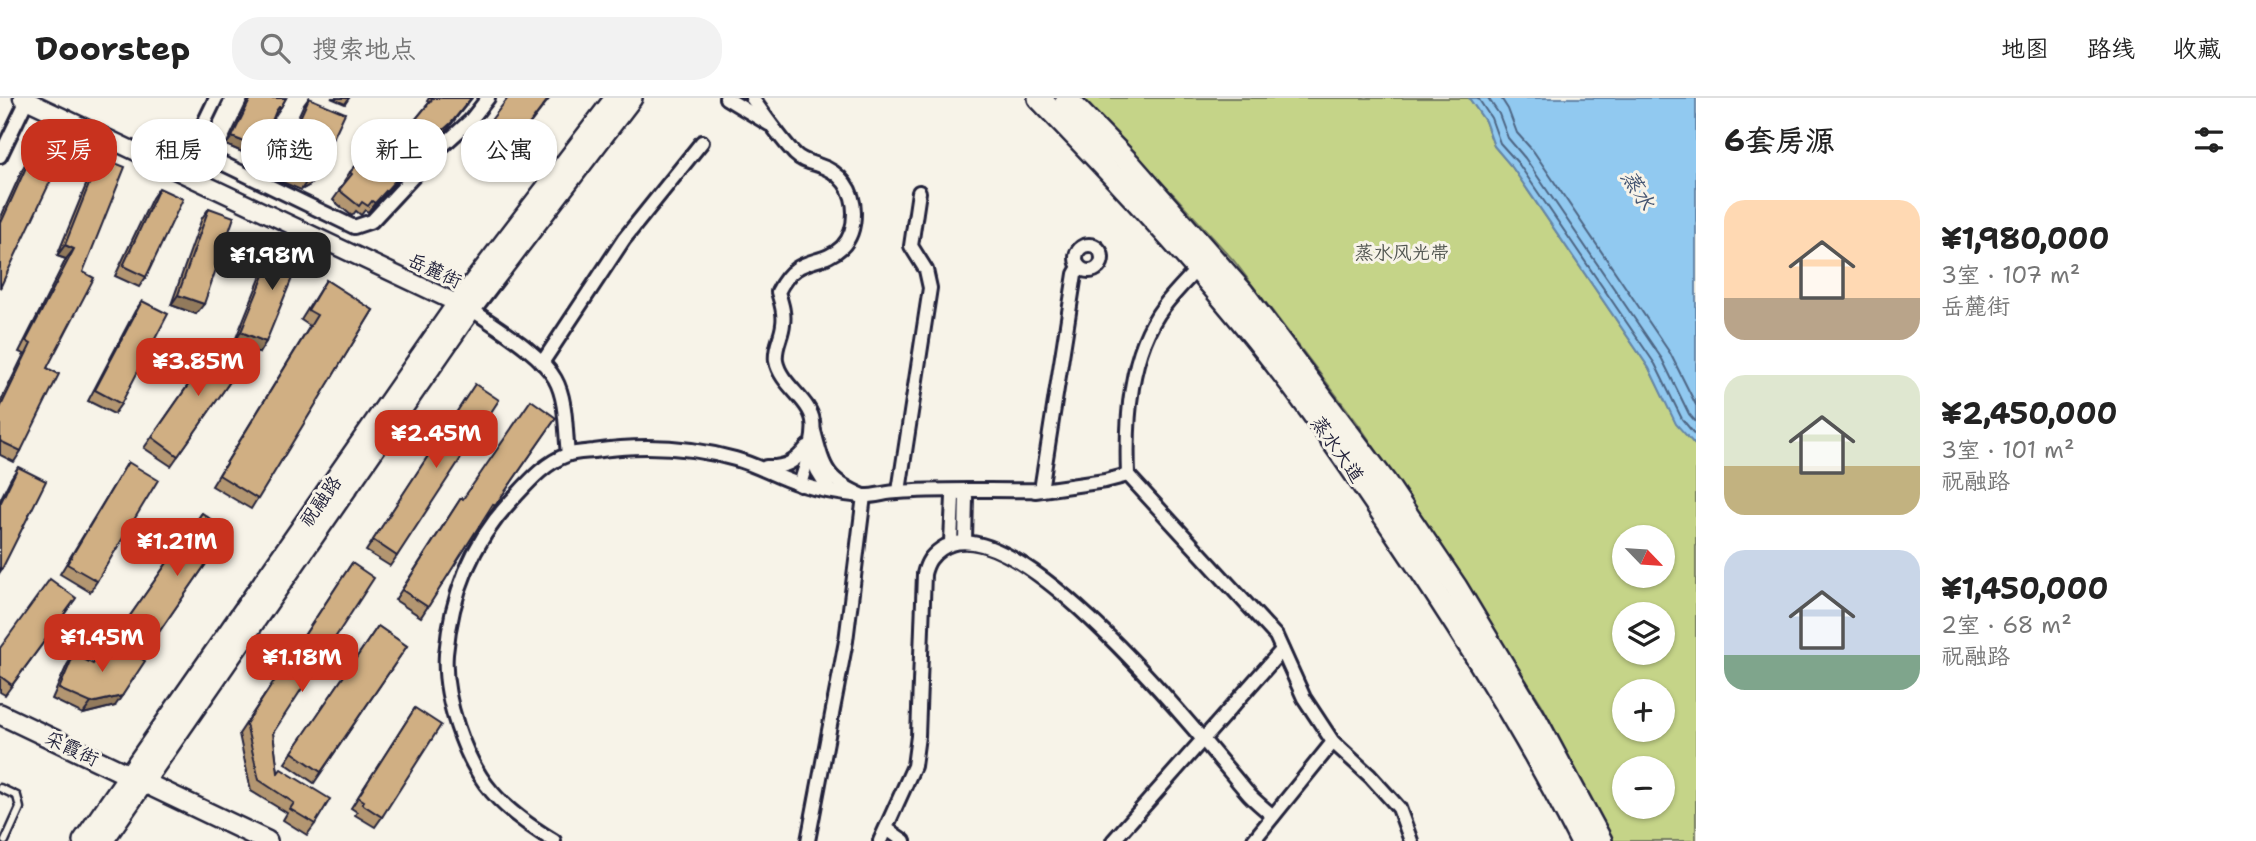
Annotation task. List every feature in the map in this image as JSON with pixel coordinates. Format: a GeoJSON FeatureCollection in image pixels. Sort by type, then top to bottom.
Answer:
{"type":"FeatureCollection","features":[{"type":"Feature","properties":{"kind":"main road","name":"祝融路"},"geometry":{"type":"LineString","coordinates":[[83,841],[133,783],[463,303],[615,98]]}},
{"type":"Feature","properties":{"kind":"main road","name":"祝融路"},"geometry":{"type":"LineString","coordinates":[[463,303],[632,98]]}},
{"type":"Feature","properties":{"kind":"main road","name":"蒸水大道"},"geometry":{"type":"LineString","coordinates":[[1038,98],[1113,175],[1226,302],[1315,417],[1439,596],[1581,841]]}},
{"type":"Feature","properties":{"kind":"main road","name":"蒸水大道"},"geometry":{"type":"LineString","coordinates":[[1066,98],[1129,163],[1243,293],[1385,482],[1456,587],[1536,720],[1601,841]]}},
{"type":"Feature","properties":{"kind":"main road","name":"采霞街"},"geometry":{"type":"LineString","coordinates":[[0,714],[133,783]]}},
{"type":"Feature","properties":{"kind":"main road","name":"采霞街"},"geometry":{"type":"LineString","coordinates":[[0,726],[133,783]]}},
{"type":"Feature","properties":{"kind":"main road","name":"祝融路"},"geometry":{"type":"LineString","coordinates":[[103,841],[133,783]]}},
{"type":"Feature","properties":{"kind":"main road"},"geometry":{"type":"LineString","coordinates":[[133,783],[244,841]]}},
{"type":"Feature","properties":{"kind":"main road"},"geometry":{"type":"LineString","coordinates":[[133,783],[267,841]]}},
{"type":"Feature","properties":{"kind":"street"},"geometry":{"type":"LineString","coordinates":[[216,98],[201,129],[199,144],[207,156],[354,227],[372,221],[439,149],[470,121],[488,98]]}},
{"type":"Feature","properties":{"kind":"street"},"geometry":{"type":"LineString","coordinates":[[726,98],[772,126]]}},
{"type":"Feature","properties":{"kind":"street"},"geometry":{"type":"LineString","coordinates":[[752,98],[795,155],[836,173],[848,186],[854,201],[854,221],[850,237],[840,249],[794,270],[778,292],[783,310],[783,325],[776,345],[776,362],[783,378],[813,418],[814,461],[830,491]]}},
{"type":"Feature","properties":{"kind":"street"},"geometry":{"type":"LineString","coordinates":[[0,156],[29,99]]}},
{"type":"Feature","properties":{"kind":"street","name":"岳麓街"},"geometry":{"type":"LineString","coordinates":[[29,99],[463,303]]}},
{"type":"Feature","properties":{"kind":"street"},"geometry":{"type":"LineString","coordinates":[[542,363],[624,239],[702,142]]}},
{"type":"Feature","properties":{"kind":"street"},"geometry":{"type":"LineString","coordinates":[[899,491],[930,288],[926,270],[911,246],[919,192]]}},
{"type":"Feature","properties":{"kind":"street"},"geometry":{"type":"LineString","coordinates":[[1041,490],[1075,274],[1079,267]]}},
{"type":"Feature","properties":{"kind":"street"},"geometry":{"type":"LineString","coordinates":[[1197,269],[1163,307],[1146,336],[1136,364],[1129,431],[1128,475],[1276,636],[1304,698],[1333,742],[1370,776],[1399,808],[1411,841]]}},
{"type":"Feature","properties":{"kind":"street"},"geometry":{"type":"LineString","coordinates":[[463,303],[542,363],[555,379],[561,396],[568,454]]}},
{"type":"Feature","properties":{"kind":"street"},"geometry":{"type":"LineString","coordinates":[[800,485],[813,430]]}},
{"type":"Feature","properties":{"kind":"street"},"geometry":{"type":"LineString","coordinates":[[813,430],[827,471],[843,488],[864,496]]}},
{"type":"Feature","properties":{"kind":"street"},"geometry":{"type":"LineString","coordinates":[[754,465],[778,468],[789,465],[810,445]]}},
{"type":"Feature","properties":{"kind":"street"},"geometry":{"type":"LineString","coordinates":[[554,841],[523,822],[491,791],[459,731],[448,696],[446,663],[448,625],[457,590],[485,533],[533,478],[553,462],[568,454],[622,447],[673,447],[735,459],[800,485],[864,496],[899,491],[1000,496],[1105,481],[1128,475]]}},
{"type":"Feature","properties":{"kind":"street"},"geometry":{"type":"LineString","coordinates":[[959,495],[965,541]]}},
{"type":"Feature","properties":{"kind":"street"},"geometry":{"type":"LineString","coordinates":[[951,542],[959,495]]}},
{"type":"Feature","properties":{"kind":"street"},"geometry":{"type":"LineString","coordinates":[[808,841],[846,641],[864,496]]}},
{"type":"Feature","properties":{"kind":"street"},"geometry":{"type":"LineString","coordinates":[[880,841],[914,766],[918,736],[924,574],[928,561],[951,542],[965,541],[991,547],[1009,555],[1088,615],[1203,737],[1248,794],[1273,816]]}},
{"type":"Feature","properties":{"kind":"street"},"geometry":{"type":"LineString","coordinates":[[1113,841],[1282,650]]}},
{"type":"Feature","properties":{"kind":"street"},"geometry":{"type":"LineString","coordinates":[[1253,841],[1333,742]]}},
{"type":"Feature","properties":{"kind":"street"},"geometry":{"type":"LineString","coordinates":[[887,828],[904,841]]}},
{"type":"Feature","properties":{"kind":"lane"},"geometry":{"type":"LineString","coordinates":[[0,788],[17,796],[20,808],[5,841]]}},
{"type":"Feature","properties":{"kind":"green space","name":"蒸水风光带"},"geometry":{"type":"Polygon","coordinates":[[[1079,98],[1469,98],[1485,121],[1494,146],[1512,167],[1649,368],[1676,423],[1696,446],[1696,841],[1612,841],[1542,705],[1408,497],[1359,425],[1234,261],[1079,98]]]}},
{"type":"Feature","properties":{"kind":"water","name":"蒸水"},"geometry":{"type":"Polygon","coordinates":[[[1469,98],[1696,98],[1696,446],[1676,424],[1649,368],[1512,167],[1494,146],[1485,121],[1469,98]]]}},
{"type":"Feature","properties":{"kind":"building"},"geometry":{"type":"Polygon","coordinates":[[[251,98],[286,98],[273,119],[241,119],[241,141],[232,137],[251,98]]]}},
{"type":"Feature","properties":{"kind":"building"},"geometry":{"type":"Polygon","coordinates":[[[309,98],[345,113],[337,130],[337,119],[299,119],[309,98]]]}},
{"type":"Feature","properties":{"kind":"building"},"geometry":{"type":"Polygon","coordinates":[[[433,98],[471,98],[447,127],[447,119],[416,119],[433,98]]]}},
{"type":"Feature","properties":{"kind":"building"},"geometry":{"type":"Polygon","coordinates":[[[508,98],[549,98],[533,119],[492,119],[508,98]]]}},
{"type":"Feature","properties":{"kind":"building"},"geometry":{"type":"Polygon","coordinates":[[[117,164],[125,167],[83,272],[94,278],[47,368],[59,374],[21,451],[0,441],[0,408],[31,344],[26,341],[74,249],[65,245],[90,182],[117,182],[117,164]]]}},
{"type":"Feature","properties":{"kind":"building"},"geometry":{"type":"Polygon","coordinates":[[[351,175],[351,182],[394,182],[375,203],[372,201],[368,206],[362,202],[359,206],[339,190],[351,175]]]}},
{"type":"Feature","properties":{"kind":"building"},"geometry":{"type":"Polygon","coordinates":[[[21,178],[21,182],[50,182],[0,288],[0,225],[21,178]]]}},
{"type":"Feature","properties":{"kind":"building"},"geometry":{"type":"Polygon","coordinates":[[[159,188],[183,199],[146,277],[123,266],[159,188]]]}},
{"type":"Feature","properties":{"kind":"building"},"geometry":{"type":"Polygon","coordinates":[[[209,208],[234,217],[204,304],[178,295],[209,208]]]}},
{"type":"Feature","properties":{"kind":"building"},"geometry":{"type":"Polygon","coordinates":[[[278,241],[303,251],[266,342],[241,332],[278,241]]]}},
{"type":"Feature","properties":{"kind":"building"},"geometry":{"type":"Polygon","coordinates":[[[326,280],[373,310],[258,499],[219,475],[317,315],[308,310],[326,280]]]}},
{"type":"Feature","properties":{"kind":"building"},"geometry":{"type":"Polygon","coordinates":[[[142,301],[168,314],[121,404],[95,390],[142,301]]]}},
{"type":"Feature","properties":{"kind":"building"},"geometry":{"type":"Polygon","coordinates":[[[219,341],[245,360],[178,456],[152,437],[219,341]]]}},
{"type":"Feature","properties":{"kind":"building"},"geometry":{"type":"Polygon","coordinates":[[[475,384],[499,400],[397,556],[373,540],[475,384]]]}},
{"type":"Feature","properties":{"kind":"building"},"geometry":{"type":"Polygon","coordinates":[[[531,400],[556,418],[495,506],[493,504],[428,607],[402,590],[461,498],[463,499],[531,400]]]}},
{"type":"Feature","properties":{"kind":"building"},"geometry":{"type":"Polygon","coordinates":[[[128,462],[158,480],[97,581],[67,564],[128,462]]]}},
{"type":"Feature","properties":{"kind":"building"},"geometry":{"type":"Polygon","coordinates":[[[18,467],[46,481],[2,569],[0,504],[18,467]]]}},
{"type":"Feature","properties":{"kind":"building"},"geometry":{"type":"Polygon","coordinates":[[[202,513],[228,532],[152,642],[125,623],[202,513]]]}},
{"type":"Feature","properties":{"kind":"building"},"geometry":{"type":"Polygon","coordinates":[[[352,563],[374,578],[273,733],[278,773],[281,769],[330,799],[315,824],[290,809],[294,803],[259,780],[246,724],[352,563]]]}},
{"type":"Feature","properties":{"kind":"building"},"geometry":{"type":"Polygon","coordinates":[[[50,579],[76,598],[12,685],[0,676],[0,648],[50,579]]]}},
{"type":"Feature","properties":{"kind":"building"},"geometry":{"type":"Polygon","coordinates":[[[378,626],[407,646],[321,772],[292,752],[378,626]]]}},
{"type":"Feature","properties":{"kind":"building"},"geometry":{"type":"Polygon","coordinates":[[[111,638],[145,661],[122,696],[91,703],[59,689],[74,654],[93,664],[111,638]]]}},
{"type":"Feature","properties":{"kind":"building"},"geometry":{"type":"Polygon","coordinates":[[[415,708],[441,725],[382,817],[362,804],[364,801],[358,797],[415,708]]]}}]}
